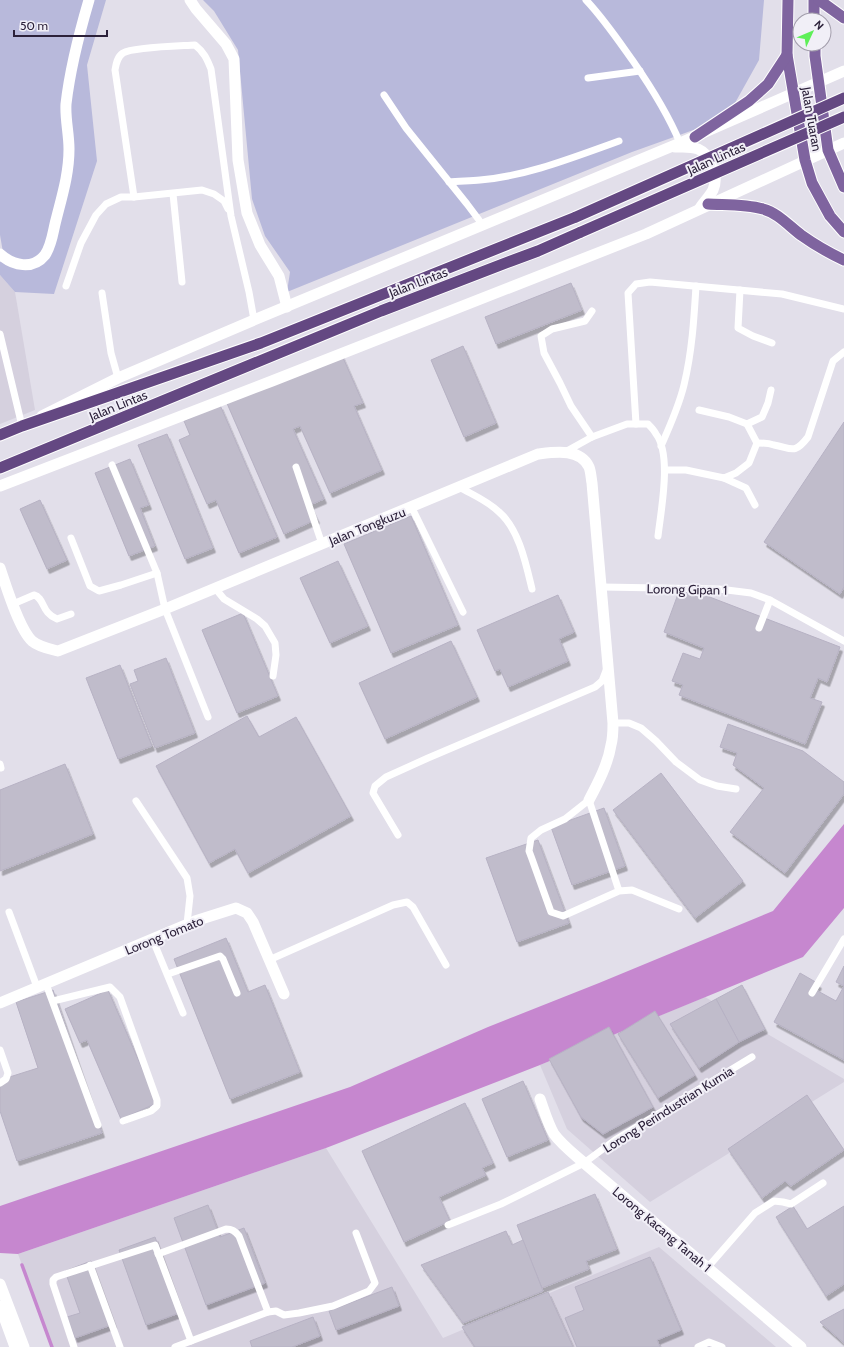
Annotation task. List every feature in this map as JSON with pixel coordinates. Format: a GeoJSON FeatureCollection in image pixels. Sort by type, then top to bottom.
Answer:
{"type":"FeatureCollection","features":[{"type":"Feature","properties":{"kind":"highway","name":"Jalan Lintas"},"geometry":{"type":"LineString","coordinates":[[0,435],[261,343],[576,217],[844,98]]}},
{"type":"Feature","properties":{"kind":"highway","name":"Jalan Lintas"},"geometry":{"type":"LineString","coordinates":[[0,468],[373,314],[538,251],[844,117]]}},
{"type":"Feature","properties":{"kind":"main road","name":"Jalan Tuaran"},"geometry":{"type":"LineString","coordinates":[[788,0],[787,54],[805,160],[812,183],[830,216],[844,232]]}},
{"type":"Feature","properties":{"kind":"main road"},"geometry":{"type":"LineString","coordinates":[[814,0],[814,12]]}},
{"type":"Feature","properties":{"kind":"main road"},"geometry":{"type":"LineString","coordinates":[[819,0],[844,18]]}},
{"type":"Feature","properties":{"kind":"main road","name":"Jalan Tuaran"},"geometry":{"type":"LineString","coordinates":[[815,52],[828,150],[843,183]]}},
{"type":"Feature","properties":{"kind":"main road"},"geometry":{"type":"LineString","coordinates":[[695,137],[749,101],[768,84],[787,54]]}},
{"type":"Feature","properties":{"kind":"main road"},"geometry":{"type":"LineString","coordinates":[[704,206],[739,206],[764,209],[784,220],[802,235],[830,254],[844,261]]}},
{"type":"Feature","properties":{"kind":"street"},"geometry":{"type":"LineString","coordinates":[[0,254],[14,264],[27,265],[35,263],[45,254],[52,240],[65,185],[69,150],[66,105],[73,63],[89,0]]}},
{"type":"Feature","properties":{"kind":"street"},"geometry":{"type":"LineString","coordinates":[[190,0],[226,44],[234,59],[238,160],[247,213],[260,245],[279,276],[287,307]]}},
{"type":"Feature","properties":{"kind":"street"},"geometry":{"type":"LineString","coordinates":[[22,426],[118,378],[481,225],[695,137],[844,71]]}},
{"type":"Feature","properties":{"kind":"street"},"geometry":{"type":"LineString","coordinates":[[0,486],[646,234],[704,206],[844,143]]}},
{"type":"Feature","properties":{"kind":"street"},"geometry":{"type":"LineString","coordinates":[[675,145],[697,148],[704,153],[712,163],[715,181],[704,206]]}},
{"type":"Feature","properties":{"kind":"street","name":"Jalan Tongkuzu"},"geometry":{"type":"LineString","coordinates":[[0,568],[13,604],[22,624],[32,640],[45,648],[58,651],[412,508],[538,454],[565,452],[583,459],[589,467],[592,483],[613,723],[612,745],[598,784],[588,800]]}},
{"type":"Feature","properties":{"kind":"street","name":"Lorong Tomato"},"geometry":{"type":"LineString","coordinates":[[0,1003],[152,938],[187,924],[236,908],[247,913],[253,922],[284,994]]}},
{"type":"Feature","properties":{"kind":"street","name":"Lorong Kacang Tanah 1"},"geometry":{"type":"LineString","coordinates":[[540,1099],[554,1134],[584,1162],[800,1347]]}},
{"type":"Feature","properties":{"kind":"street"},"geometry":{"type":"LineString","coordinates":[[0,1284],[24,1347]]}},
{"type":"Feature","properties":{"kind":"street"},"geometry":{"type":"LineString","coordinates":[[0,1306],[15,1347]]}},
{"type":"Feature","properties":{"kind":"lane"},"geometry":{"type":"LineString","coordinates":[[586,0],[602,18],[640,71],[672,125],[675,145]]}},
{"type":"Feature","properties":{"kind":"lane"},"geometry":{"type":"LineString","coordinates":[[134,197],[115,70],[117,58],[122,54],[134,50],[195,46],[202,51],[212,69],[231,216],[254,320]]}},
{"type":"Feature","properties":{"kind":"lane"},"geometry":{"type":"LineString","coordinates":[[588,78],[640,71]]}},
{"type":"Feature","properties":{"kind":"lane"},"geometry":{"type":"LineString","coordinates":[[384,95],[406,128],[479,220],[481,225]]}},
{"type":"Feature","properties":{"kind":"lane"},"geometry":{"type":"LineString","coordinates":[[449,182],[480,180],[524,172],[619,142]]}},
{"type":"Feature","properties":{"kind":"lane"},"geometry":{"type":"LineString","coordinates":[[66,286],[81,243],[96,215],[106,204],[120,197],[173,194],[202,190],[214,194],[224,201],[231,216]]}},
{"type":"Feature","properties":{"kind":"lane"},"geometry":{"type":"LineString","coordinates":[[173,194],[182,282]]}},
{"type":"Feature","properties":{"kind":"lane"},"geometry":{"type":"LineString","coordinates":[[636,424],[628,293],[636,284],[650,282],[782,294],[844,309]]}},
{"type":"Feature","properties":{"kind":"lane"},"geometry":{"type":"LineString","coordinates":[[661,446],[674,418],[684,386],[693,340],[696,286]]}},
{"type":"Feature","properties":{"kind":"lane"},"geometry":{"type":"LineString","coordinates":[[740,290],[738,328],[752,336],[772,342]]}},
{"type":"Feature","properties":{"kind":"lane"},"geometry":{"type":"LineString","coordinates":[[102,293],[111,353],[118,378]]}},
{"type":"Feature","properties":{"kind":"lane"},"geometry":{"type":"LineString","coordinates":[[592,311],[585,321],[552,329],[541,336],[544,353],[571,406],[592,437]]}},
{"type":"Feature","properties":{"kind":"lane"},"geometry":{"type":"LineString","coordinates":[[0,334],[22,426]]}},
{"type":"Feature","properties":{"kind":"lane"},"geometry":{"type":"LineString","coordinates":[[757,443],[774,445],[792,450],[801,446],[808,437],[833,361],[844,352]]}},
{"type":"Feature","properties":{"kind":"lane"},"geometry":{"type":"LineString","coordinates":[[747,424],[762,417],[772,390]]}},
{"type":"Feature","properties":{"kind":"lane"},"geometry":{"type":"LineString","coordinates":[[699,410],[729,417],[747,424],[757,443],[749,463],[736,473],[724,478]]}},
{"type":"Feature","properties":{"kind":"lane"},"geometry":{"type":"LineString","coordinates":[[565,452],[592,437],[627,424],[648,424],[657,434],[661,446],[665,470],[658,536]]}},
{"type":"Feature","properties":{"kind":"lane"},"geometry":{"type":"LineString","coordinates":[[112,465],[157,572],[165,609],[208,717]]}},
{"type":"Feature","properties":{"kind":"lane"},"geometry":{"type":"LineString","coordinates":[[296,467],[322,544]]}},
{"type":"Feature","properties":{"kind":"lane"},"geometry":{"type":"LineString","coordinates":[[665,470],[686,470],[724,478],[746,488],[755,505]]}},
{"type":"Feature","properties":{"kind":"lane"},"geometry":{"type":"LineString","coordinates":[[459,487],[500,512],[522,548],[532,589]]}},
{"type":"Feature","properties":{"kind":"lane"},"geometry":{"type":"LineString","coordinates":[[412,508],[463,612]]}},
{"type":"Feature","properties":{"kind":"lane"},"geometry":{"type":"LineString","coordinates":[[71,538],[90,586],[99,591],[157,572]]}},
{"type":"Feature","properties":{"kind":"lane","name":"Lorong Gipan 1"},"geometry":{"type":"LineString","coordinates":[[602,587],[731,590],[751,593],[770,600],[844,640]]}},
{"type":"Feature","properties":{"kind":"lane"},"geometry":{"type":"LineString","coordinates":[[215,588],[224,599],[257,619],[264,626],[275,643],[276,655],[272,676]]}},
{"type":"Feature","properties":{"kind":"lane"},"geometry":{"type":"LineString","coordinates":[[13,604],[34,595],[40,598],[45,611],[50,616],[57,619],[71,614]]}},
{"type":"Feature","properties":{"kind":"lane"},"geometry":{"type":"LineString","coordinates":[[759,628],[770,600]]}},
{"type":"Feature","properties":{"kind":"lane"},"geometry":{"type":"LineString","coordinates":[[398,835],[373,793],[374,786],[386,777],[428,758],[595,687],[602,681],[608,664]]}},
{"type":"Feature","properties":{"kind":"lane"},"geometry":{"type":"LineString","coordinates":[[613,723],[629,723],[641,728],[676,762],[700,780],[717,786],[736,789]]}},
{"type":"Feature","properties":{"kind":"lane"},"geometry":{"type":"LineString","coordinates":[[620,890],[588,800],[565,819],[541,830],[531,838],[530,851],[551,912],[562,916],[620,890],[632,890],[679,909]]}},
{"type":"Feature","properties":{"kind":"lane"},"geometry":{"type":"LineString","coordinates":[[136,801],[186,878],[190,896],[187,924]]}},
{"type":"Feature","properties":{"kind":"lane"},"geometry":{"type":"LineString","coordinates":[[269,960],[393,905],[407,902],[414,907],[446,966]]}},
{"type":"Feature","properties":{"kind":"lane"},"geometry":{"type":"LineString","coordinates":[[8,912],[42,985],[53,1001],[98,1125]]}},
{"type":"Feature","properties":{"kind":"lane"},"geometry":{"type":"LineString","coordinates":[[152,938],[183,1013]]}},
{"type":"Feature","properties":{"kind":"lane"},"geometry":{"type":"LineString","coordinates":[[812,993],[844,939]]}},
{"type":"Feature","properties":{"kind":"lane"},"geometry":{"type":"LineString","coordinates":[[168,974],[220,956],[223,959],[237,993]]}},
{"type":"Feature","properties":{"kind":"lane"},"geometry":{"type":"LineString","coordinates":[[53,1001],[110,987],[120,997],[158,1100],[157,1106],[152,1110],[123,1122]]}},
{"type":"Feature","properties":{"kind":"lane"},"geometry":{"type":"LineString","coordinates":[[0,1050],[8,1073],[6,1079],[0,1084]]}},
{"type":"Feature","properties":{"kind":"lane","name":"Lorong Perindustrian Kurnia"},"geometry":{"type":"LineString","coordinates":[[448,1225],[502,1204],[584,1162],[615,1140],[752,1057]]}},
{"type":"Feature","properties":{"kind":"lane"},"geometry":{"type":"LineString","coordinates":[[708,1268],[755,1213],[774,1201],[791,1204],[823,1183]]}},
{"type":"Feature","properties":{"kind":"lane"},"geometry":{"type":"LineString","coordinates":[[158,1254],[226,1229],[231,1229],[239,1236],[268,1312]]}},
{"type":"Feature","properties":{"kind":"lane"},"geometry":{"type":"LineString","coordinates":[[175,1347],[268,1312],[276,1311],[284,1315],[299,1313],[333,1306],[369,1292],[375,1284],[356,1233]]}},
{"type":"Feature","properties":{"kind":"lane"},"geometry":{"type":"LineString","coordinates":[[74,1347],[53,1280],[56,1277],[155,1245],[191,1341]]}},
{"type":"Feature","properties":{"kind":"lane"},"geometry":{"type":"LineString","coordinates":[[90,1266],[120,1347]]}},
{"type":"Feature","properties":{"kind":"lane"},"geometry":{"type":"LineString","coordinates":[[698,1347],[709,1342],[722,1347]]}},
{"type":"Feature","properties":{"kind":"shaded area"},"geometry":{"type":"Polygon","coordinates":[[[0,0],[106,0],[87,65],[97,161],[54,294],[15,292],[0,275],[0,262],[4,258],[0,235],[0,0]]]}},
{"type":"Feature","properties":{"kind":"shaded area"},"geometry":{"type":"Polygon","coordinates":[[[203,0],[764,0],[759,60],[735,103],[720,117],[699,128],[632,152],[287,292],[290,272],[265,236],[252,199],[238,50],[214,11],[203,0]]]}},
{"type":"Feature","properties":{"kind":"shaded area"},"geometry":{"type":"Polygon","coordinates":[[[0,275],[15,292],[35,410],[0,424],[0,275]]]}},
{"type":"Feature","properties":{"kind":"shaded area"},"geometry":{"type":"Polygon","coordinates":[[[844,824],[844,908],[803,957],[540,1065],[326,1148],[18,1254],[0,1253],[0,1206],[350,1087],[488,1027],[773,911],[844,824]]]}},
{"type":"Feature","properties":{"kind":"shaded area"},"geometry":{"type":"Polygon","coordinates":[[[705,997],[844,1079],[844,1082],[650,1202],[567,1129],[540,1065],[705,997]]]}},
{"type":"Feature","properties":{"kind":"shaded area"},"geometry":{"type":"Polygon","coordinates":[[[326,1148],[443,1338],[659,1247],[776,1347],[52,1347],[18,1254],[326,1148]]]}},
{"type":"Feature","properties":{"kind":"building"},"geometry":{"type":"Polygon","coordinates":[[[571,283],[582,310],[496,344],[485,317],[571,283]]]}},
{"type":"Feature","properties":{"kind":"building"},"geometry":{"type":"Polygon","coordinates":[[[463,346],[496,423],[464,437],[431,360],[463,346]]]}},
{"type":"Feature","properties":{"kind":"building"},"geometry":{"type":"Polygon","coordinates":[[[340,351],[363,403],[354,406],[382,470],[330,493],[300,426],[293,429],[324,499],[310,505],[317,519],[284,534],[226,401],[340,351]]]}},
{"type":"Feature","properties":{"kind":"building"},"geometry":{"type":"Polygon","coordinates":[[[220,405],[277,537],[239,553],[216,500],[207,504],[179,440],[190,435],[184,421],[220,405]]]}},
{"type":"Feature","properties":{"kind":"building"},"geometry":{"type":"Polygon","coordinates":[[[844,422],[844,587],[840,594],[764,542],[844,422]]]}},
{"type":"Feature","properties":{"kind":"building"},"geometry":{"type":"Polygon","coordinates":[[[167,434],[213,548],[185,559],[138,445],[167,434]]]}},
{"type":"Feature","properties":{"kind":"building"},"geometry":{"type":"Polygon","coordinates":[[[130,459],[149,505],[140,508],[155,546],[129,556],[95,473],[130,459]]]}},
{"type":"Feature","properties":{"kind":"building"},"geometry":{"type":"Polygon","coordinates":[[[40,500],[67,560],[47,569],[20,509],[40,500]]]}},
{"type":"Feature","properties":{"kind":"building"},"geometry":{"type":"Polygon","coordinates":[[[411,516],[458,625],[391,653],[344,544],[411,516]]]}},
{"type":"Feature","properties":{"kind":"building"},"geometry":{"type":"Polygon","coordinates":[[[338,561],[368,626],[330,643],[300,578],[338,561]]]}},
{"type":"Feature","properties":{"kind":"building"},"geometry":{"type":"Polygon","coordinates":[[[681,586],[840,647],[827,682],[818,678],[810,698],[822,702],[805,744],[679,695],[683,685],[672,681],[683,653],[700,659],[704,648],[664,632],[681,586]]]}},
{"type":"Feature","properties":{"kind":"building"},"geometry":{"type":"Polygon","coordinates":[[[558,595],[574,632],[559,639],[568,661],[508,687],[500,669],[495,671],[477,630],[558,595]]]}},
{"type":"Feature","properties":{"kind":"building"},"geometry":{"type":"Polygon","coordinates":[[[243,613],[278,696],[237,713],[202,630],[243,613]]]}},
{"type":"Feature","properties":{"kind":"building"},"geometry":{"type":"Polygon","coordinates":[[[451,641],[477,697],[385,739],[359,683],[451,641]]]}},
{"type":"Feature","properties":{"kind":"building"},"geometry":{"type":"Polygon","coordinates":[[[166,658],[195,733],[155,748],[130,684],[138,681],[134,670],[166,658]]]}},
{"type":"Feature","properties":{"kind":"building"},"geometry":{"type":"Polygon","coordinates":[[[120,665],[152,746],[118,759],[86,678],[120,665]]]}},
{"type":"Feature","properties":{"kind":"building"},"geometry":{"type":"Polygon","coordinates":[[[247,716],[259,737],[296,717],[351,816],[248,873],[235,849],[209,863],[156,766],[247,716]]]}},
{"type":"Feature","properties":{"kind":"building"},"geometry":{"type":"Polygon","coordinates":[[[728,724],[803,751],[844,782],[844,794],[785,873],[730,832],[764,788],[733,765],[737,753],[720,747],[728,724]]]}},
{"type":"Feature","properties":{"kind":"building"},"geometry":{"type":"Polygon","coordinates":[[[65,764],[93,834],[0,871],[0,790],[65,764]]]}},
{"type":"Feature","properties":{"kind":"building"},"geometry":{"type":"Polygon","coordinates":[[[661,773],[743,881],[695,918],[613,810],[661,773]]]}},
{"type":"Feature","properties":{"kind":"building"},"geometry":{"type":"Polygon","coordinates":[[[604,808],[625,866],[572,885],[551,827],[604,808]]]}},
{"type":"Feature","properties":{"kind":"building"},"geometry":{"type":"Polygon","coordinates":[[[538,840],[569,923],[517,942],[486,858],[538,840]]]}},
{"type":"Feature","properties":{"kind":"building"},"geometry":{"type":"Polygon","coordinates":[[[226,938],[248,992],[265,985],[300,1072],[230,1099],[174,959],[226,938]]]}},
{"type":"Feature","properties":{"kind":"building"},"geometry":{"type":"Polygon","coordinates":[[[844,966],[844,986],[836,982],[844,966]]]}},
{"type":"Feature","properties":{"kind":"building"},"geometry":{"type":"Polygon","coordinates":[[[800,973],[819,984],[816,990],[836,1001],[844,986],[844,1060],[774,1022],[800,973]]]}},
{"type":"Feature","properties":{"kind":"building"},"geometry":{"type":"Polygon","coordinates":[[[742,985],[765,1029],[739,1042],[716,999],[742,985]]]}},
{"type":"Feature","properties":{"kind":"building"},"geometry":{"type":"Polygon","coordinates":[[[53,990],[102,1133],[17,1161],[0,1111],[0,1080],[38,1068],[16,1002],[53,990]]]}},
{"type":"Feature","properties":{"kind":"building"},"geometry":{"type":"Polygon","coordinates":[[[108,990],[157,1103],[121,1119],[87,1040],[80,1043],[65,1009],[108,990]]]}},
{"type":"Feature","properties":{"kind":"building"},"geometry":{"type":"Polygon","coordinates":[[[716,999],[739,1042],[699,1068],[670,1024],[716,999]]]}},
{"type":"Feature","properties":{"kind":"building"},"geometry":{"type":"Polygon","coordinates":[[[655,1011],[695,1075],[658,1098],[618,1034],[655,1011]]]}},
{"type":"Feature","properties":{"kind":"building"},"geometry":{"type":"Polygon","coordinates":[[[609,1027],[653,1107],[603,1134],[581,1117],[549,1059],[609,1027]]]}},
{"type":"Feature","properties":{"kind":"building"},"geometry":{"type":"Polygon","coordinates":[[[523,1081],[548,1140],[507,1157],[482,1099],[523,1081]]]}},
{"type":"Feature","properties":{"kind":"building"},"geometry":{"type":"Polygon","coordinates":[[[807,1095],[844,1150],[791,1186],[785,1181],[762,1198],[728,1149],[807,1095]]]}},
{"type":"Feature","properties":{"kind":"building"},"geometry":{"type":"Polygon","coordinates":[[[465,1103],[493,1163],[482,1168],[486,1175],[439,1197],[450,1221],[404,1242],[362,1151],[465,1103]]]}},
{"type":"Feature","properties":{"kind":"building"},"geometry":{"type":"Polygon","coordinates":[[[595,1194],[617,1249],[586,1261],[589,1269],[542,1288],[517,1225],[595,1194]]]}},
{"type":"Feature","properties":{"kind":"building"},"geometry":{"type":"Polygon","coordinates":[[[208,1205],[220,1237],[244,1228],[265,1283],[206,1305],[174,1218],[208,1205]]]}},
{"type":"Feature","properties":{"kind":"building"},"geometry":{"type":"Polygon","coordinates":[[[793,1206],[807,1229],[844,1206],[844,1284],[826,1296],[776,1217],[793,1206]]]}},
{"type":"Feature","properties":{"kind":"building"},"geometry":{"type":"Polygon","coordinates":[[[506,1231],[512,1245],[523,1240],[543,1291],[463,1323],[421,1265],[506,1231]]]}},
{"type":"Feature","properties":{"kind":"building"},"geometry":{"type":"Polygon","coordinates":[[[155,1237],[182,1312],[146,1325],[119,1250],[155,1237]]]}},
{"type":"Feature","properties":{"kind":"building"},"geometry":{"type":"Polygon","coordinates":[[[650,1257],[681,1330],[657,1340],[660,1347],[577,1347],[565,1318],[584,1310],[575,1287],[650,1257]]]}},
{"type":"Feature","properties":{"kind":"building"},"geometry":{"type":"Polygon","coordinates":[[[91,1261],[114,1324],[75,1338],[67,1317],[80,1313],[65,1271],[91,1261]]]}},
{"type":"Feature","properties":{"kind":"building"},"geometry":{"type":"Polygon","coordinates":[[[392,1287],[399,1306],[336,1330],[329,1311],[392,1287]]]}},
{"type":"Feature","properties":{"kind":"building"},"geometry":{"type":"Polygon","coordinates":[[[548,1292],[573,1347],[475,1347],[462,1327],[548,1292]]]}},
{"type":"Feature","properties":{"kind":"building"},"geometry":{"type":"Polygon","coordinates":[[[844,1309],[844,1343],[820,1322],[844,1309]]]}},
{"type":"Feature","properties":{"kind":"building"},"geometry":{"type":"Polygon","coordinates":[[[313,1317],[320,1336],[292,1347],[252,1347],[250,1341],[313,1317]]]}},
{"type":"Feature","properties":{"kind":"waterway"},"geometry":{"type":"LineString","coordinates":[[22,1265],[52,1347]]}}]}
